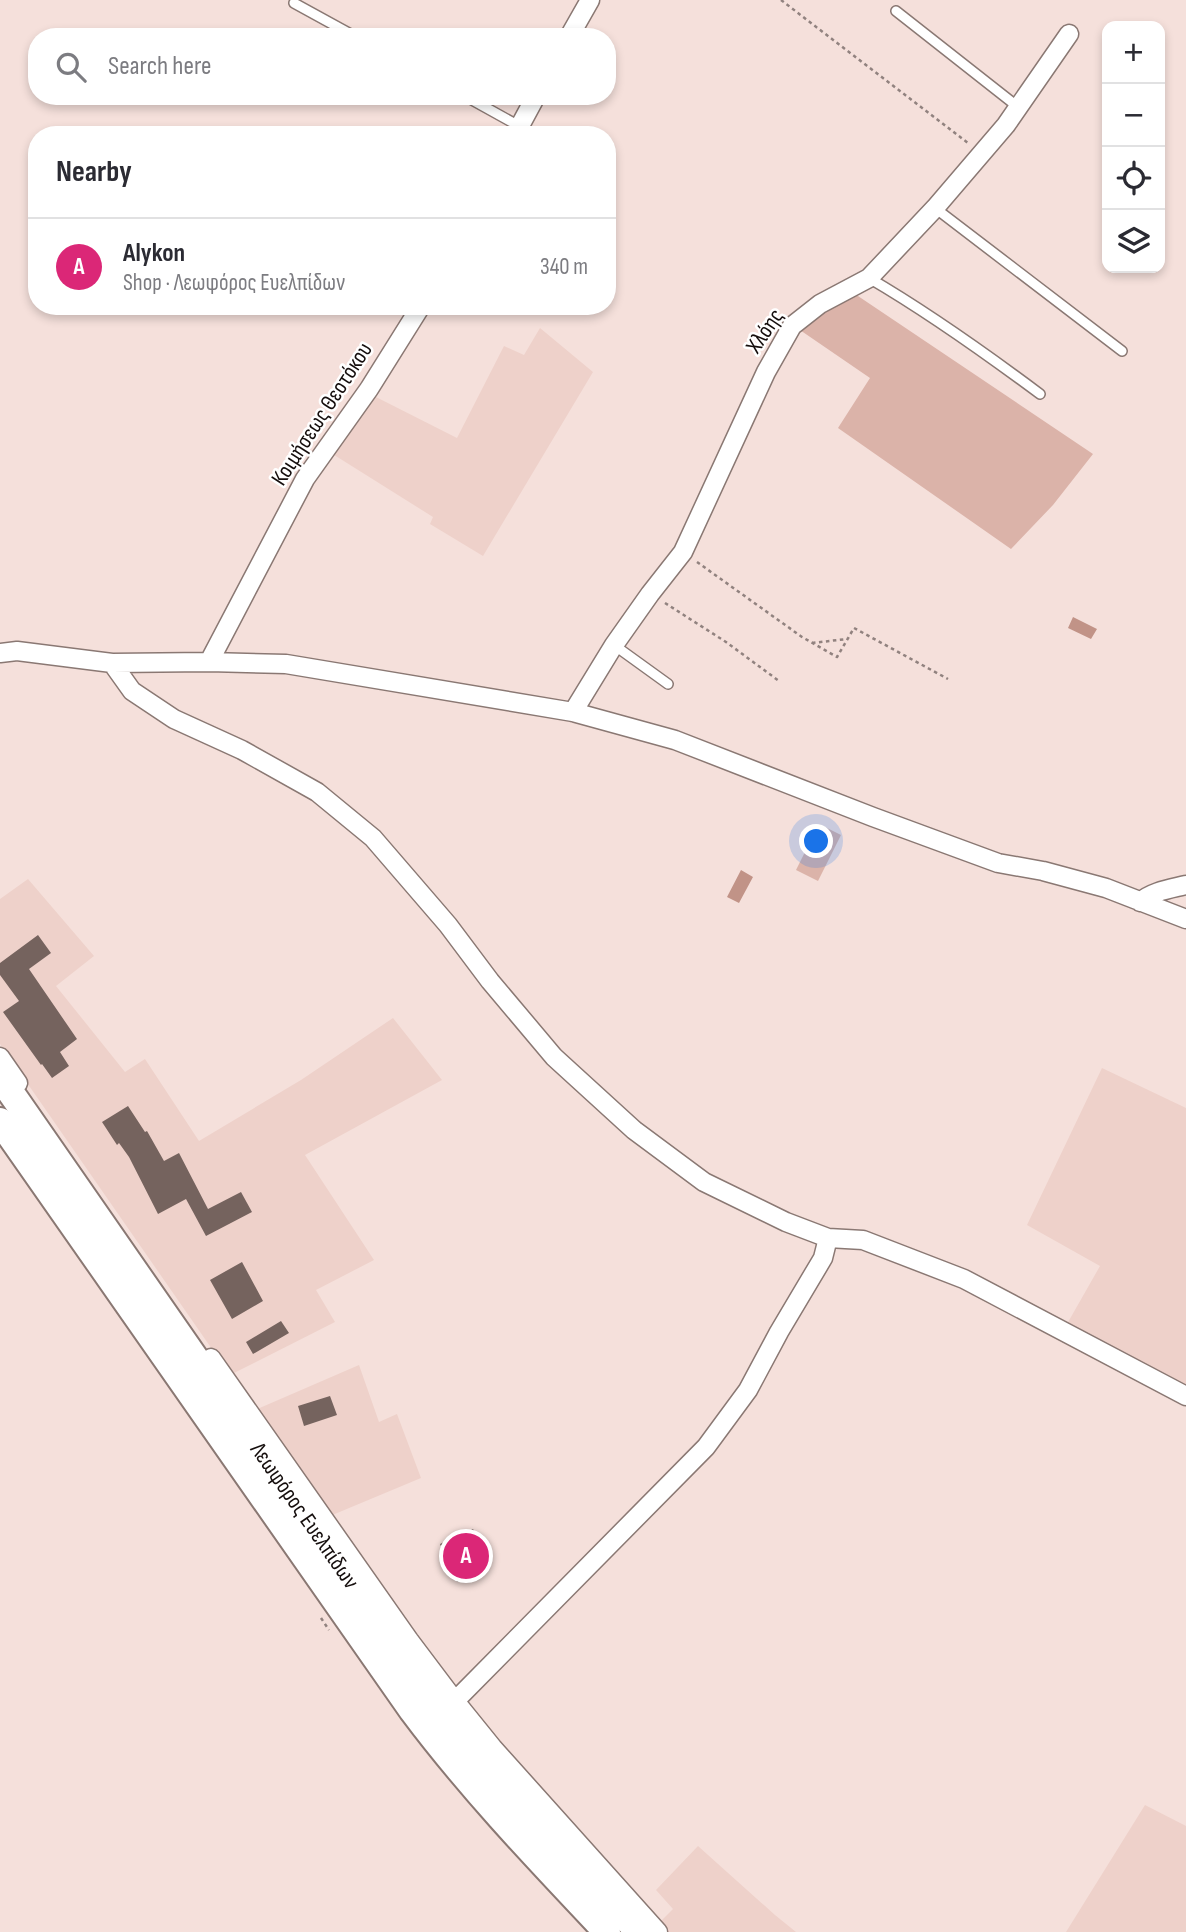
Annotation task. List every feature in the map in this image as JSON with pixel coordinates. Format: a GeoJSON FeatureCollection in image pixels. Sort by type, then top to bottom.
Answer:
{"type":"FeatureCollection","features":[{"type":"Feature","properties":{"kind":"main road","name":"Λεωφόρος Ευελπίδων"},"geometry":{"type":"LineString","coordinates":[[0,1077],[455,1729],[488,1770],[639,1932]]}},
{"type":"Feature","properties":{"kind":"main road","name":"Λεωφόρος Ευελπίδων"},"geometry":{"type":"LineString","coordinates":[[0,1121],[428,1732],[480,1796],[607,1932]]}},
{"type":"Feature","properties":{"kind":"street"},"geometry":{"type":"LineString","coordinates":[[574,28],[590,0]]}},
{"type":"Feature","properties":{"kind":"street","name":"Χλόης"},"geometry":{"type":"LineString","coordinates":[[573,712],[614,645],[683,552],[766,372],[792,326],[820,304],[869,278],[935,208],[1006,125],[1069,34]]}},
{"type":"Feature","properties":{"kind":"street"},"geometry":{"type":"LineString","coordinates":[[519,126],[531,105]]}},
{"type":"Feature","properties":{"kind":"street","name":"Κοιμήσεως Θεοτόκου"},"geometry":{"type":"LineString","coordinates":[[209,662],[305,479],[369,390],[415,315]]}},
{"type":"Feature","properties":{"kind":"street"},"geometry":{"type":"LineString","coordinates":[[0,653],[17,651],[112,663],[286,664],[573,712],[675,740],[998,863],[1042,871],[1093,885],[1186,919]]}},
{"type":"Feature","properties":{"kind":"street"},"geometry":{"type":"LineString","coordinates":[[112,663],[132,691],[174,719],[242,750],[317,792],[373,838],[449,925],[490,981],[554,1057],[634,1130],[704,1182],[786,1222],[828,1238],[863,1240],[964,1279],[1186,1396]]}},
{"type":"Feature","properties":{"kind":"street"},"geometry":{"type":"LineString","coordinates":[[1140,902],[1156,892],[1186,885]]}},
{"type":"Feature","properties":{"kind":"street"},"geometry":{"type":"LineString","coordinates":[[0,1056],[455,1702],[658,1932]]}},
{"type":"Feature","properties":{"kind":"street"},"geometry":{"type":"LineString","coordinates":[[455,1702],[706,1447],[748,1390],[823,1258],[828,1238]]}},
{"type":"Feature","properties":{"kind":"lane"},"geometry":{"type":"LineString","coordinates":[[294,3],[340,28]]}},
{"type":"Feature","properties":{"kind":"lane"},"geometry":{"type":"LineString","coordinates":[[896,11],[1018,107]]}},
{"type":"Feature","properties":{"kind":"lane"},"geometry":{"type":"LineString","coordinates":[[479,105],[511,126]]}},
{"type":"Feature","properties":{"kind":"lane"},"geometry":{"type":"LineString","coordinates":[[935,208],[1122,351]]}},
{"type":"Feature","properties":{"kind":"lane"},"geometry":{"type":"LineString","coordinates":[[869,278],[982,350],[1040,394]]}},
{"type":"Feature","properties":{"kind":"lane"},"geometry":{"type":"LineString","coordinates":[[614,645],[668,684]]}},
{"type":"Feature","properties":{"kind":"path"},"geometry":{"type":"LineString","coordinates":[[781,0],[982,154]]}},
{"type":"Feature","properties":{"kind":"path"},"geometry":{"type":"LineString","coordinates":[[683,552],[812,643],[838,657],[854,628],[948,679]]}},
{"type":"Feature","properties":{"kind":"path"},"geometry":{"type":"LineString","coordinates":[[650,594],[726,642],[779,681]]}},
{"type":"Feature","properties":{"kind":"path"},"geometry":{"type":"LineString","coordinates":[[812,643],[848,639]]}},
{"type":"Feature","properties":{"kind":"shaded area"},"geometry":{"type":"Polygon","coordinates":[[[855,294],[1093,454],[1053,505],[1011,549],[838,428],[870,378],[797,328],[813,312],[855,294]]]}},
{"type":"Feature","properties":{"kind":"shaded area"},"geometry":{"type":"Polygon","coordinates":[[[540,328],[593,372],[483,556],[430,524],[433,517],[331,453],[372,395],[457,438],[504,346],[524,355],[540,328]]]}},
{"type":"Feature","properties":{"kind":"shaded area"},"geometry":{"type":"Polygon","coordinates":[[[1073,617],[1097,629],[1091,639],[1068,628],[1073,617]]]}},
{"type":"Feature","properties":{"kind":"shaded area"},"geometry":{"type":"Polygon","coordinates":[[[819,824],[841,835],[818,881],[796,870],[819,824]]]}},
{"type":"Feature","properties":{"kind":"shaded area"},"geometry":{"type":"Polygon","coordinates":[[[741,870],[753,877],[739,903],[727,897],[741,870]]]}},
{"type":"Feature","properties":{"kind":"shaded area"},"geometry":{"type":"Polygon","coordinates":[[[28,879],[94,956],[56,986],[125,1072],[145,1059],[199,1141],[301,1080],[393,1018],[442,1080],[305,1155],[374,1260],[316,1290],[335,1322],[230,1375],[0,1044],[0,899],[28,879]]]}},
{"type":"Feature","properties":{"kind":"shaded area"},"geometry":{"type":"Polygon","coordinates":[[[1102,1068],[1186,1108],[1184,1387],[1067,1324],[1100,1266],[1027,1225],[1102,1068]]]}},
{"type":"Feature","properties":{"kind":"shaded area"},"geometry":{"type":"Polygon","coordinates":[[[359,1365],[379,1422],[397,1414],[421,1478],[330,1516],[255,1410],[359,1365]]]}},
{"type":"Feature","properties":{"kind":"shaded area"},"geometry":{"type":"Polygon","coordinates":[[[1145,1805],[1186,1826],[1186,1932],[1066,1932],[1145,1805]]]}},
{"type":"Feature","properties":{"kind":"shaded area"},"geometry":{"type":"Polygon","coordinates":[[[698,1846],[796,1932],[666,1932],[658,1924],[673,1909],[656,1890],[698,1846]]]}},
{"type":"Feature","properties":{"kind":"building"},"geometry":{"type":"Polygon","coordinates":[[[38,935],[51,953],[29,969],[77,1039],[60,1052],[69,1066],[52,1078],[3,1012],[19,1001],[0,975],[0,963],[38,935]]]}},
{"type":"Feature","properties":{"kind":"building"},"geometry":{"type":"Polygon","coordinates":[[[128,1106],[145,1132],[147,1131],[164,1161],[179,1153],[208,1209],[241,1192],[252,1212],[206,1236],[186,1199],[158,1214],[129,1157],[119,1143],[117,1145],[102,1122],[128,1106]]]}},
{"type":"Feature","properties":{"kind":"building"},"geometry":{"type":"Polygon","coordinates":[[[242,1262],[263,1301],[232,1319],[210,1280],[242,1262]]]}},
{"type":"Feature","properties":{"kind":"building"},"geometry":{"type":"Polygon","coordinates":[[[281,1321],[289,1333],[253,1354],[246,1342],[281,1321]]]}},
{"type":"Feature","properties":{"kind":"building"},"geometry":{"type":"Polygon","coordinates":[[[330,1396],[337,1415],[304,1426],[298,1406],[330,1396]]]}},
{"type":"Feature","properties":{"kind":"building"},"geometry":{"type":"Polygon","coordinates":[[[473,1529],[491,1566],[457,1582],[440,1544],[473,1529]]]}},
{"type":"Feature","properties":{"kind":"place","name":"Alykon"},"geometry":{"type":"Point","coordinates":[466,1556]}}]}
